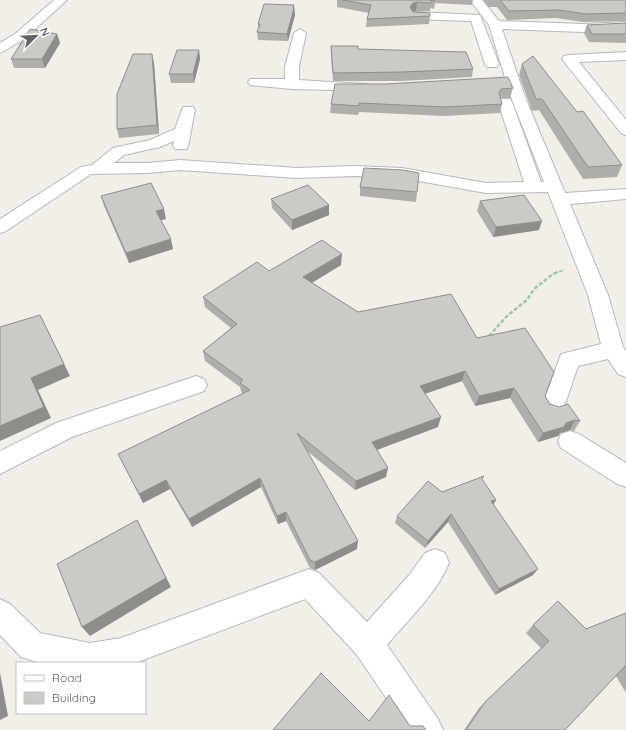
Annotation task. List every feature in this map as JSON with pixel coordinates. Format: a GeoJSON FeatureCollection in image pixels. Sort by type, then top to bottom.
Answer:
{"type":"FeatureCollection","features":[{"type":"Feature","properties":{"kind":"street"},"geometry":{"type":"LineString","coordinates":[[0,49],[19,37],[61,0]]}},
{"type":"Feature","properties":{"kind":"street"},"geometry":{"type":"LineString","coordinates":[[476,0],[495,25],[502,81],[534,188]]}},
{"type":"Feature","properties":{"kind":"street"},"geometry":{"type":"LineString","coordinates":[[416,16],[476,18],[502,81],[557,193],[598,295],[614,349],[626,368]]}},
{"type":"Feature","properties":{"kind":"street"},"geometry":{"type":"LineString","coordinates":[[495,25],[583,28],[626,26]]}},
{"type":"Feature","properties":{"kind":"street"},"geometry":{"type":"LineString","coordinates":[[292,85],[292,67],[300,33]]}},
{"type":"Feature","properties":{"kind":"street"},"geometry":{"type":"LineString","coordinates":[[626,56],[569,59],[626,130]]}},
{"type":"Feature","properties":{"kind":"street"},"geometry":{"type":"LineString","coordinates":[[254,82],[378,88]]}},
{"type":"Feature","properties":{"kind":"street"},"geometry":{"type":"LineString","coordinates":[[180,165],[182,132],[188,110]]}},
{"type":"Feature","properties":{"kind":"street"},"geometry":{"type":"LineString","coordinates":[[96,169],[119,151],[154,144],[182,132]]}},
{"type":"Feature","properties":{"kind":"street"},"geometry":{"type":"LineString","coordinates":[[0,227],[87,170],[96,169],[148,168],[180,165],[289,173],[356,171],[402,173],[486,188],[534,188],[557,193],[626,194]]}},
{"type":"Feature","properties":{"kind":"street"},"geometry":{"type":"LineString","coordinates":[[554,406],[569,360],[614,349]]}},
{"type":"Feature","properties":{"kind":"street"},"geometry":{"type":"LineString","coordinates":[[0,463],[64,430],[196,385]]}},
{"type":"Feature","properties":{"kind":"street"},"geometry":{"type":"LineString","coordinates":[[570,441],[626,476]]}},
{"type":"Feature","properties":{"kind":"street"},"geometry":{"type":"LineString","coordinates":[[368,644],[420,584],[435,563]]}},
{"type":"Feature","properties":{"kind":"street"},"geometry":{"type":"LineString","coordinates":[[0,614],[32,646],[90,658],[121,653],[309,583],[368,644],[427,730]]}},
{"type":"Feature","properties":{"kind":"path"},"geometry":{"type":"LineString","coordinates":[[489,336],[508,315],[527,300],[534,288],[554,274],[584,260]]}},
{"type":"Feature","properties":{"kind":"building"},"geometry":{"type":"Polygon","coordinates":[[[343,0],[431,0],[431,3],[413,3],[410,7],[413,12],[430,13],[430,16],[367,19],[371,5],[343,0]]]}},
{"type":"Feature","properties":{"kind":"building"},"geometry":{"type":"Polygon","coordinates":[[[500,0],[626,0],[626,13],[586,14],[559,10],[509,11],[500,0]]]}},
{"type":"Feature","properties":{"kind":"building"},"geometry":{"type":"Polygon","coordinates":[[[264,4],[294,5],[287,34],[257,32],[264,4]]]}},
{"type":"Feature","properties":{"kind":"building"},"geometry":{"type":"Polygon","coordinates":[[[626,23],[626,34],[592,34],[587,25],[626,23]]]}},
{"type":"Feature","properties":{"kind":"building"},"geometry":{"type":"Polygon","coordinates":[[[30,29],[57,34],[42,59],[11,59],[30,29]]]}},
{"type":"Feature","properties":{"kind":"building"},"geometry":{"type":"Polygon","coordinates":[[[331,46],[358,46],[358,49],[466,52],[473,69],[333,73],[331,46]]]}},
{"type":"Feature","properties":{"kind":"building"},"geometry":{"type":"Polygon","coordinates":[[[177,50],[199,50],[193,74],[169,74],[177,50]]]}},
{"type":"Feature","properties":{"kind":"building"},"geometry":{"type":"Polygon","coordinates":[[[133,54],[152,54],[157,125],[117,129],[117,94],[133,54]]]}},
{"type":"Feature","properties":{"kind":"building"},"geometry":{"type":"Polygon","coordinates":[[[533,56],[577,112],[583,111],[622,165],[588,167],[542,99],[536,99],[522,64],[533,56]]]}},
{"type":"Feature","properties":{"kind":"building"},"geometry":{"type":"Polygon","coordinates":[[[508,77],[513,88],[501,89],[499,93],[502,104],[445,107],[359,103],[359,106],[331,104],[335,84],[386,84],[508,77]]]}},
{"type":"Feature","properties":{"kind":"building"},"geometry":{"type":"Polygon","coordinates":[[[364,168],[403,170],[419,173],[417,192],[360,187],[364,168]]]}},
{"type":"Feature","properties":{"kind":"building"},"geometry":{"type":"Polygon","coordinates":[[[151,183],[164,209],[156,211],[171,239],[126,253],[101,196],[151,183]]]}},
{"type":"Feature","properties":{"kind":"building"},"geometry":{"type":"Polygon","coordinates":[[[308,185],[329,205],[292,220],[271,199],[308,185]]]}},
{"type":"Feature","properties":{"kind":"building"},"geometry":{"type":"Polygon","coordinates":[[[524,195],[542,221],[496,227],[480,201],[524,195]]]}},
{"type":"Feature","properties":{"kind":"building"},"geometry":{"type":"Polygon","coordinates":[[[322,240],[342,254],[303,277],[358,312],[451,294],[477,338],[525,328],[554,372],[545,396],[550,404],[559,407],[568,404],[580,421],[575,420],[566,423],[564,427],[543,433],[514,388],[479,396],[465,371],[420,386],[441,417],[372,442],[388,468],[356,481],[297,433],[358,541],[315,562],[310,560],[286,512],[277,516],[260,478],[189,519],[166,480],[139,494],[118,454],[250,390],[240,383],[243,380],[203,351],[237,324],[203,297],[257,262],[269,271],[322,240]]]}},
{"type":"Feature","properties":{"kind":"building"},"geometry":{"type":"Polygon","coordinates":[[[40,315],[64,364],[31,378],[44,407],[0,426],[0,327],[40,315]]]}},
{"type":"Feature","properties":{"kind":"building"},"geometry":{"type":"Polygon","coordinates":[[[484,476],[482,479],[496,500],[491,501],[538,569],[499,589],[451,514],[428,541],[397,516],[428,481],[442,492],[484,476]]]}},
{"type":"Feature","properties":{"kind":"building"},"geometry":{"type":"Polygon","coordinates":[[[137,520],[166,578],[82,627],[57,564],[137,520]]]}},
{"type":"Feature","properties":{"kind":"building"},"geometry":{"type":"Polygon","coordinates":[[[558,601],[586,629],[626,613],[626,668],[625,666],[565,730],[466,730],[485,702],[549,641],[533,625],[558,601]]]}},
{"type":"Feature","properties":{"kind":"building"},"geometry":{"type":"Polygon","coordinates":[[[321,673],[369,721],[389,695],[410,726],[423,726],[426,730],[273,730],[321,673]]]}}]}
